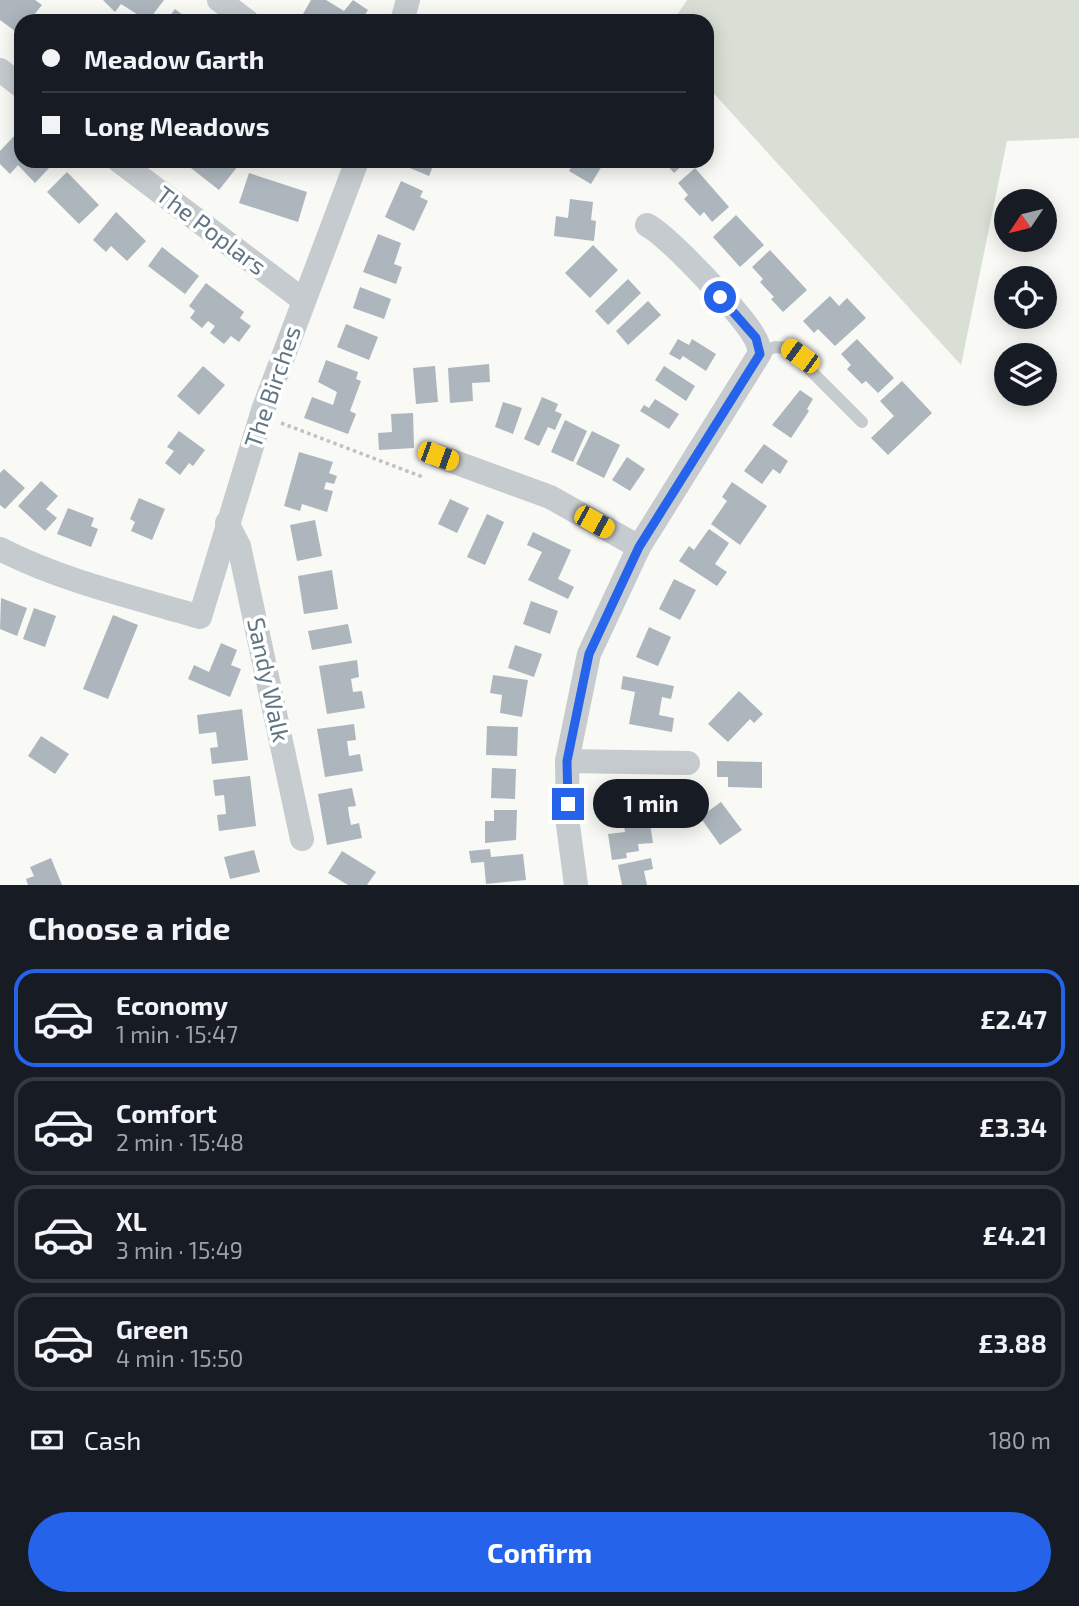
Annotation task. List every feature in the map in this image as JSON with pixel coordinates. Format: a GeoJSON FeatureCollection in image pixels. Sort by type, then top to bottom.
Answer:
{"type":"FeatureCollection","features":[{"type":"Feature","properties":{"kind":"street"},"geometry":{"type":"LineString","coordinates":[[219,0],[238,14]]}},
{"type":"Feature","properties":{"kind":"street"},"geometry":{"type":"LineString","coordinates":[[0,70],[14,81]]}},
{"type":"Feature","properties":{"kind":"street","name":"The Poplars"},"geometry":{"type":"LineString","coordinates":[[128,168],[303,300]]}},
{"type":"Feature","properties":{"kind":"street","name":"The Birches"},"geometry":{"type":"LineString","coordinates":[[0,549],[47,570],[200,617],[262,416],[354,168]]}},
{"type":"Feature","properties":{"kind":"street"},"geometry":{"type":"LineString","coordinates":[[576,885],[568,825],[567,761],[589,654],[639,547],[760,354],[756,338],[738,316],[668,239],[647,225]]}},
{"type":"Feature","properties":{"kind":"street"},"geometry":{"type":"LineString","coordinates":[[438,456],[550,497],[639,547]]}},
{"type":"Feature","properties":{"kind":"street","name":"Sandy Walk"},"geometry":{"type":"LineString","coordinates":[[227,523],[239,546],[302,839]]}},
{"type":"Feature","properties":{"kind":"street"},"geometry":{"type":"LineString","coordinates":[[567,761],[688,763]]}},
{"type":"Feature","properties":{"kind":"lane"},"geometry":{"type":"LineString","coordinates":[[760,354],[775,347],[788,348],[862,422]]}},
{"type":"Feature","properties":{"kind":"path"},"geometry":{"type":"LineString","coordinates":[[262,416],[421,476],[438,456]]}},
{"type":"Feature","properties":{"kind":"shaded area"},"geometry":{"type":"Polygon","coordinates":[[[687,0],[1079,0],[1079,138],[1007,141],[997,189],[994,189],[994,204],[961,365],[714,94],[714,14],[678,14],[687,0]]]}},
{"type":"Feature","properties":{"kind":"building"},"geometry":{"type":"Polygon","coordinates":[[[0,0],[35,0],[42,5],[35,14],[14,14],[14,30],[0,20],[0,0]]]}},
{"type":"Feature","properties":{"kind":"building"},"geometry":{"type":"Polygon","coordinates":[[[103,0],[164,0],[153,14],[137,14],[121,4],[115,12],[103,0]]]}},
{"type":"Feature","properties":{"kind":"building"},"geometry":{"type":"Polygon","coordinates":[[[311,0],[326,0],[344,11],[353,0],[368,10],[365,14],[303,14],[311,0]]]}},
{"type":"Feature","properties":{"kind":"building"},"geometry":{"type":"Polygon","coordinates":[[[14,136],[15,168],[10,174],[0,164],[0,151],[14,136]]]}},
{"type":"Feature","properties":{"kind":"building"},"geometry":{"type":"Polygon","coordinates":[[[21,168],[49,168],[35,183],[21,168]]]}},
{"type":"Feature","properties":{"kind":"building"},"geometry":{"type":"Polygon","coordinates":[[[191,168],[236,168],[219,190],[191,168]]]}},
{"type":"Feature","properties":{"kind":"building"},"geometry":{"type":"Polygon","coordinates":[[[410,168],[432,168],[429,176],[410,168]]]}},
{"type":"Feature","properties":{"kind":"building"},"geometry":{"type":"Polygon","coordinates":[[[571,168],[601,168],[591,184],[569,171],[571,168]]]}},
{"type":"Feature","properties":{"kind":"building"},"geometry":{"type":"Polygon","coordinates":[[[695,168],[729,207],[712,222],[704,212],[700,216],[684,199],[688,195],[678,183],[695,168]]]}},
{"type":"Feature","properties":{"kind":"building"},"geometry":{"type":"Polygon","coordinates":[[[67,172],[99,205],[79,224],[47,192],[67,172]]]}},
{"type":"Feature","properties":{"kind":"building"},"geometry":{"type":"Polygon","coordinates":[[[249,173],[307,192],[298,222],[239,203],[249,173]]]}},
{"type":"Feature","properties":{"kind":"building"},"geometry":{"type":"Polygon","coordinates":[[[401,181],[423,191],[420,197],[428,201],[414,231],[385,217],[401,181]]]}},
{"type":"Feature","properties":{"kind":"building"},"geometry":{"type":"Polygon","coordinates":[[[570,199],[593,202],[591,220],[596,221],[594,241],[554,236],[556,216],[568,218],[570,199]]]}},
{"type":"Feature","properties":{"kind":"building"},"geometry":{"type":"Polygon","coordinates":[[[116,212],[146,241],[127,261],[111,246],[106,252],[93,240],[116,212]]]}},
{"type":"Feature","properties":{"kind":"building"},"geometry":{"type":"Polygon","coordinates":[[[736,215],[764,245],[740,267],[713,237],[736,215]]]}},
{"type":"Feature","properties":{"kind":"building"},"geometry":{"type":"Polygon","coordinates":[[[378,234],[401,243],[394,264],[402,267],[396,284],[363,272],[378,234]]]}},
{"type":"Feature","properties":{"kind":"building"},"geometry":{"type":"Polygon","coordinates":[[[593,245],[618,270],[590,298],[565,273],[593,245]]]}},
{"type":"Feature","properties":{"kind":"building"},"geometry":{"type":"Polygon","coordinates":[[[162,247],[199,276],[185,294],[148,266],[162,247]]]}},
{"type":"Feature","properties":{"kind":"building"},"geometry":{"type":"Polygon","coordinates":[[[770,250],[807,290],[783,312],[771,299],[774,297],[760,282],[763,279],[752,267],[770,250]]]}},
{"type":"Feature","properties":{"kind":"building"},"geometry":{"type":"Polygon","coordinates":[[[628,279],[641,293],[608,325],[595,311],[628,279]]]}},
{"type":"Feature","properties":{"kind":"building"},"geometry":{"type":"Polygon","coordinates":[[[206,283],[244,312],[240,318],[251,326],[239,342],[231,336],[224,344],[210,333],[215,326],[208,321],[202,328],[190,318],[195,311],[189,306],[206,283]]]}},
{"type":"Feature","properties":{"kind":"building"},"geometry":{"type":"Polygon","coordinates":[[[360,287],[391,299],[384,319],[353,308],[360,287]]]}},
{"type":"Feature","properties":{"kind":"building"},"geometry":{"type":"Polygon","coordinates":[[[830,296],[839,306],[847,298],[866,318],[835,346],[818,329],[814,333],[803,321],[830,296]]]}},
{"type":"Feature","properties":{"kind":"building"},"geometry":{"type":"Polygon","coordinates":[[[648,301],[661,315],[628,345],[616,331],[648,301]]]}},
{"type":"Feature","properties":{"kind":"building"},"geometry":{"type":"Polygon","coordinates":[[[346,324],[378,337],[369,360],[337,347],[346,324]]]}},
{"type":"Feature","properties":{"kind":"building"},"geometry":{"type":"Polygon","coordinates":[[[678,339],[689,345],[692,339],[716,354],[706,371],[683,356],[680,360],[669,354],[678,339]]]}},
{"type":"Feature","properties":{"kind":"building"},"geometry":{"type":"Polygon","coordinates":[[[857,339],[894,378],[878,393],[866,381],[862,384],[847,369],[851,365],[841,354],[857,339]]]}},
{"type":"Feature","properties":{"kind":"building"},"geometry":{"type":"Polygon","coordinates":[[[326,360],[358,372],[356,379],[361,381],[350,411],[356,414],[348,434],[304,418],[312,397],[333,405],[337,392],[318,382],[326,360]]]}},
{"type":"Feature","properties":{"kind":"building"},"geometry":{"type":"Polygon","coordinates":[[[489,364],[490,382],[472,383],[473,401],[450,403],[448,368],[489,364]]]}},
{"type":"Feature","properties":{"kind":"building"},"geometry":{"type":"Polygon","coordinates":[[[203,366],[225,385],[199,415],[177,396],[203,366]]]}},
{"type":"Feature","properties":{"kind":"building"},"geometry":{"type":"Polygon","coordinates":[[[435,366],[438,402],[416,404],[413,368],[435,366]]]}},
{"type":"Feature","properties":{"kind":"building"},"geometry":{"type":"Polygon","coordinates":[[[664,366],[695,386],[686,401],[655,380],[664,366]]]}},
{"type":"Feature","properties":{"kind":"building"},"geometry":{"type":"Polygon","coordinates":[[[902,381],[932,413],[888,455],[871,438],[894,416],[880,401],[902,381]]]}},
{"type":"Feature","properties":{"kind":"building"},"geometry":{"type":"Polygon","coordinates":[[[800,390],[813,399],[807,409],[809,411],[791,438],[772,425],[800,390]]]}},
{"type":"Feature","properties":{"kind":"building"},"geometry":{"type":"Polygon","coordinates":[[[542,397],[558,404],[555,411],[562,414],[555,430],[548,427],[539,446],[524,439],[542,397]]]}},
{"type":"Feature","properties":{"kind":"building"},"geometry":{"type":"Polygon","coordinates":[[[655,399],[679,414],[669,429],[640,411],[644,405],[649,408],[655,399]]]}},
{"type":"Feature","properties":{"kind":"building"},"geometry":{"type":"Polygon","coordinates":[[[503,402],[522,408],[513,434],[495,427],[503,402]]]}},
{"type":"Feature","properties":{"kind":"building"},"geometry":{"type":"Polygon","coordinates":[[[413,413],[414,448],[379,450],[378,433],[392,432],[391,414],[413,413]]]}},
{"type":"Feature","properties":{"kind":"building"},"geometry":{"type":"Polygon","coordinates":[[[565,420],[587,431],[573,462],[551,452],[565,420]]]}},
{"type":"Feature","properties":{"kind":"building"},"geometry":{"type":"Polygon","coordinates":[[[179,431],[205,450],[193,466],[189,463],[180,475],[165,463],[174,451],[167,447],[179,431]]]}},
{"type":"Feature","properties":{"kind":"building"},"geometry":{"type":"Polygon","coordinates":[[[592,431],[620,445],[604,478],[576,464],[592,431]]]}},
{"type":"Feature","properties":{"kind":"building"},"geometry":{"type":"Polygon","coordinates":[[[764,444],[788,461],[780,474],[773,469],[762,484],[744,471],[764,444]]]}},
{"type":"Feature","properties":{"kind":"building"},"geometry":{"type":"Polygon","coordinates":[[[299,452],[333,462],[329,473],[337,476],[334,484],[326,482],[324,489],[333,491],[327,512],[302,504],[300,511],[284,506],[299,452]]]}},
{"type":"Feature","properties":{"kind":"building"},"geometry":{"type":"Polygon","coordinates":[[[627,457],[645,469],[630,491],[612,480],[627,457]]]}},
{"type":"Feature","properties":{"kind":"building"},"geometry":{"type":"Polygon","coordinates":[[[4,469],[25,488],[5,509],[0,505],[0,473],[4,469]]]}},
{"type":"Feature","properties":{"kind":"building"},"geometry":{"type":"Polygon","coordinates":[[[41,481],[58,496],[46,509],[57,518],[45,531],[18,506],[41,481]]]}},
{"type":"Feature","properties":{"kind":"building"},"geometry":{"type":"Polygon","coordinates":[[[732,482],[767,506],[740,545],[711,524],[727,501],[722,497],[732,482]]]}},
{"type":"Feature","properties":{"kind":"building"},"geometry":{"type":"Polygon","coordinates":[[[139,498],[165,509],[152,540],[131,531],[135,522],[130,519],[139,498]]]}},
{"type":"Feature","properties":{"kind":"building"},"geometry":{"type":"Polygon","coordinates":[[[450,499],[469,508],[457,533],[438,524],[450,499]]]}},
{"type":"Feature","properties":{"kind":"building"},"geometry":{"type":"Polygon","coordinates":[[[68,508],[94,518],[91,526],[98,529],[91,547],[57,534],[68,508]]]}},
{"type":"Feature","properties":{"kind":"building"},"geometry":{"type":"Polygon","coordinates":[[[487,514],[504,522],[485,565],[467,557],[487,514]]]}},
{"type":"Feature","properties":{"kind":"building"},"geometry":{"type":"Polygon","coordinates":[[[315,520],[322,556],[297,561],[290,525],[315,520]]]}},
{"type":"Feature","properties":{"kind":"building"},"geometry":{"type":"Polygon","coordinates":[[[709,529],[729,543],[715,564],[727,572],[717,586],[679,561],[689,546],[694,550],[709,529]]]}},
{"type":"Feature","properties":{"kind":"building"},"geometry":{"type":"Polygon","coordinates":[[[533,532],[571,550],[558,579],[574,587],[568,599],[528,580],[542,552],[527,545],[533,532]]]}},
{"type":"Feature","properties":{"kind":"building"},"geometry":{"type":"Polygon","coordinates":[[[332,570],[338,609],[304,614],[298,576],[332,570]]]}},
{"type":"Feature","properties":{"kind":"building"},"geometry":{"type":"Polygon","coordinates":[[[674,579],[696,590],[680,620],[659,609],[674,579]]]}},
{"type":"Feature","properties":{"kind":"building"},"geometry":{"type":"Polygon","coordinates":[[[1,598],[27,608],[17,636],[0,629],[1,598]]]}},
{"type":"Feature","properties":{"kind":"building"},"geometry":{"type":"Polygon","coordinates":[[[531,601],[558,611],[550,634],[523,624],[531,601]]]}},
{"type":"Feature","properties":{"kind":"building"},"geometry":{"type":"Polygon","coordinates":[[[34,608],[56,616],[45,647],[23,639],[34,608]]]}},
{"type":"Feature","properties":{"kind":"building"},"geometry":{"type":"Polygon","coordinates":[[[113,615],[138,625],[108,699],[83,689],[113,615]]]}},
{"type":"Feature","properties":{"kind":"building"},"geometry":{"type":"Polygon","coordinates":[[[348,624],[352,643],[312,650],[308,631],[348,624]]]}},
{"type":"Feature","properties":{"kind":"building"},"geometry":{"type":"Polygon","coordinates":[[[649,627],[671,637],[658,666],[636,657],[649,627]]]}},
{"type":"Feature","properties":{"kind":"building"},"geometry":{"type":"Polygon","coordinates":[[[221,643],[237,650],[231,665],[241,669],[230,697],[188,679],[194,665],[209,672],[221,643]]]}},
{"type":"Feature","properties":{"kind":"building"},"geometry":{"type":"Polygon","coordinates":[[[515,645],[542,654],[534,677],[508,668],[515,645]]]}},
{"type":"Feature","properties":{"kind":"building"},"geometry":{"type":"Polygon","coordinates":[[[357,660],[359,677],[351,679],[353,692],[362,691],[365,708],[327,714],[319,666],[357,660]]]}},
{"type":"Feature","properties":{"kind":"building"},"geometry":{"type":"Polygon","coordinates":[[[493,675],[528,680],[522,717],[500,713],[502,695],[490,693],[493,675]]]}},
{"type":"Feature","properties":{"kind":"building"},"geometry":{"type":"Polygon","coordinates":[[[623,676],[674,686],[671,699],[662,697],[659,715],[674,718],[672,732],[629,724],[635,692],[621,689],[623,676]]]}},
{"type":"Feature","properties":{"kind":"building"},"geometry":{"type":"Polygon","coordinates":[[[739,691],[763,714],[754,723],[750,719],[728,742],[708,724],[739,691]]]}},
{"type":"Feature","properties":{"kind":"building"},"geometry":{"type":"Polygon","coordinates":[[[242,709],[248,760],[212,764],[210,748],[218,747],[216,732],[199,734],[197,715],[242,709]]]}},
{"type":"Feature","properties":{"kind":"building"},"geometry":{"type":"Polygon","coordinates":[[[354,724],[356,740],[347,741],[349,756],[360,754],[363,771],[325,777],[317,729],[354,724]]]}},
{"type":"Feature","properties":{"kind":"building"},"geometry":{"type":"Polygon","coordinates":[[[487,726],[518,727],[517,756],[486,755],[487,726]]]}},
{"type":"Feature","properties":{"kind":"building"},"geometry":{"type":"Polygon","coordinates":[[[41,736],[69,754],[55,774],[28,756],[41,736]]]}},
{"type":"Feature","properties":{"kind":"building"},"geometry":{"type":"Polygon","coordinates":[[[717,761],[762,762],[762,788],[728,787],[728,777],[717,777],[717,761]]]}},
{"type":"Feature","properties":{"kind":"building"},"geometry":{"type":"Polygon","coordinates":[[[492,768],[516,769],[515,799],[491,798],[492,768]]]}},
{"type":"Feature","properties":{"kind":"building"},"geometry":{"type":"Polygon","coordinates":[[[250,776],[256,826],[219,831],[217,815],[226,814],[224,795],[215,796],[213,780],[250,776]]]}},
{"type":"Feature","properties":{"kind":"building"},"geometry":{"type":"Polygon","coordinates":[[[352,788],[356,806],[348,807],[351,825],[359,823],[362,838],[327,845],[318,794],[352,788]]]}},
{"type":"Feature","properties":{"kind":"building"},"geometry":{"type":"Polygon","coordinates":[[[664,793],[667,815],[649,817],[653,843],[638,844],[639,851],[626,853],[627,858],[612,860],[608,834],[625,832],[620,799],[664,793]]]}},
{"type":"Feature","properties":{"kind":"building"},"geometry":{"type":"Polygon","coordinates":[[[721,802],[742,830],[720,845],[700,817],[721,802]]]}},
{"type":"Feature","properties":{"kind":"building"},"geometry":{"type":"Polygon","coordinates":[[[494,810],[517,810],[516,840],[485,843],[485,821],[494,821],[494,810]]]}},
{"type":"Feature","properties":{"kind":"building"},"geometry":{"type":"Polygon","coordinates":[[[490,849],[491,857],[523,854],[526,880],[486,884],[484,862],[471,863],[469,851],[490,849]]]}},
{"type":"Feature","properties":{"kind":"building"},"geometry":{"type":"Polygon","coordinates":[[[254,850],[260,872],[230,879],[224,857],[254,850]]]}},
{"type":"Feature","properties":{"kind":"building"},"geometry":{"type":"Polygon","coordinates":[[[342,851],[376,872],[367,885],[348,885],[328,873],[342,851]]]}},
{"type":"Feature","properties":{"kind":"building"},"geometry":{"type":"Polygon","coordinates":[[[51,858],[62,885],[28,885],[26,879],[34,876],[30,867],[51,858]]]}},
{"type":"Feature","properties":{"kind":"building"},"geometry":{"type":"Polygon","coordinates":[[[651,858],[653,869],[644,871],[647,885],[622,885],[618,865],[651,858]]]}},
{"type":"Feature","properties":{"kind":"route"},"geometry":{"type":"LineString","coordinates":[[568,804],[567,761],[589,654],[639,547],[760,354],[756,338],[720,297]]}}]}
